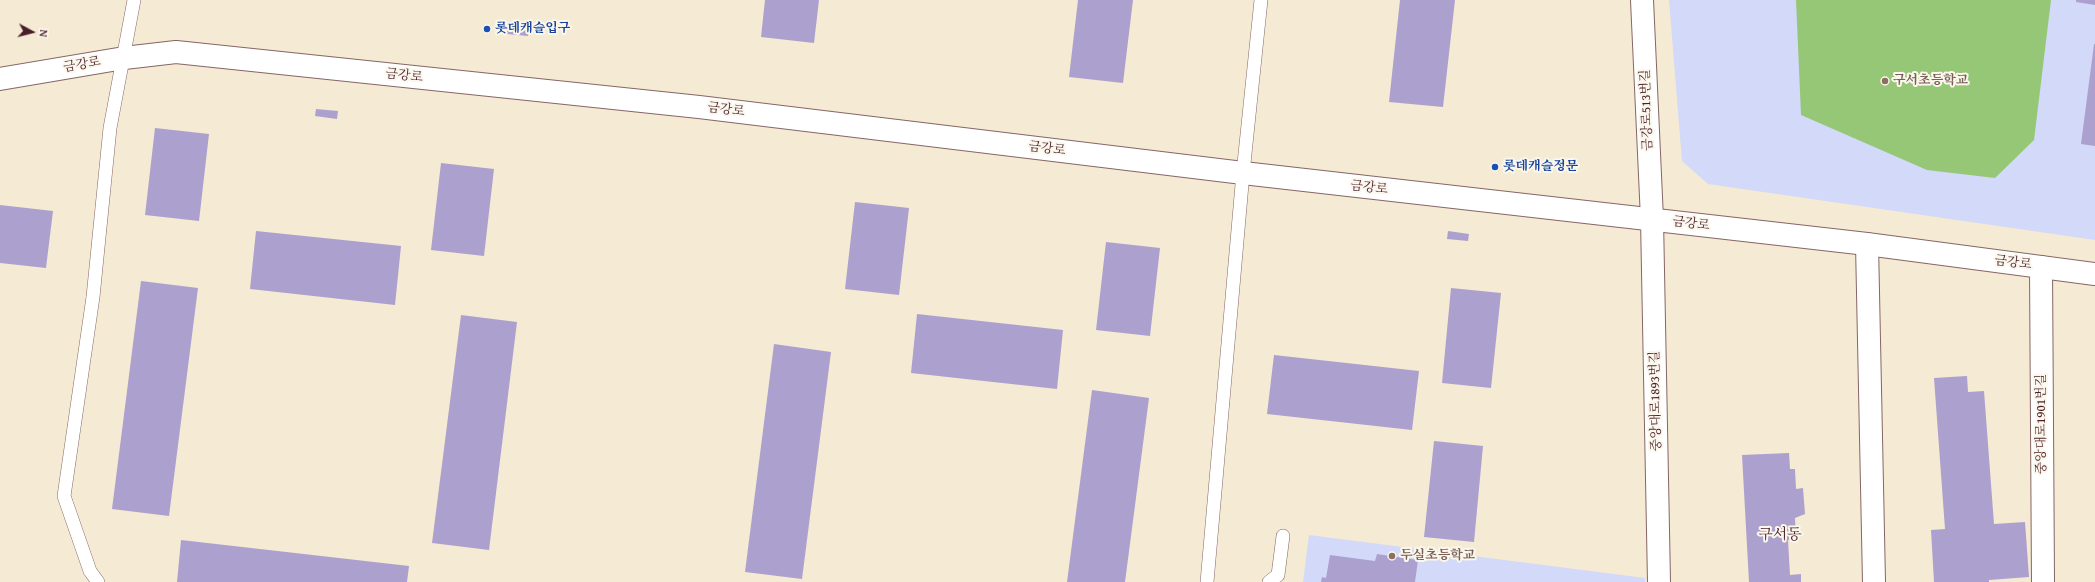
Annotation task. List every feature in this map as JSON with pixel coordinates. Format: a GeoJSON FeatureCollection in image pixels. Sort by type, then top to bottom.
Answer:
{"type":"FeatureCollection","features":[{"type":"Feature","properties":{"kind":"street","name":"금강로513번길"},"geometry":{"type":"LineString","coordinates":[[1642,0],[1652,219]]}},
{"type":"Feature","properties":{"kind":"street","name":"금강로"},"geometry":{"type":"LineString","coordinates":[[0,79],[124,58],[176,52],[699,107],[1243,174],[1866,244],[2095,274]]}},
{"type":"Feature","properties":{"kind":"street","name":"중앙대로1893번길"},"geometry":{"type":"LineString","coordinates":[[1652,219],[1659,582]]}},
{"type":"Feature","properties":{"kind":"street"},"geometry":{"type":"LineString","coordinates":[[1866,244],[1874,582]]}},
{"type":"Feature","properties":{"kind":"street","name":"중앙대로1901번길"},"geometry":{"type":"LineString","coordinates":[[2041,267],[2043,582]]}},
{"type":"Feature","properties":{"kind":"lane"},"geometry":{"type":"LineString","coordinates":[[98,582],[90,571],[64,496],[93,297],[110,128],[134,0]]}},
{"type":"Feature","properties":{"kind":"lane"},"geometry":{"type":"LineString","coordinates":[[1207,582],[1243,174],[1261,0]]}},
{"type":"Feature","properties":{"kind":"lane"},"geometry":{"type":"LineString","coordinates":[[1269,582],[1278,575],[1283,536]]}},
{"type":"Feature","properties":{"kind":"shaded area","name":"구서초등학교"},"geometry":{"type":"Polygon","coordinates":[[[1669,0],[2095,0],[2095,240],[1708,184],[1682,161],[1669,0]]]}},
{"type":"Feature","properties":{"kind":"shaded area","name":"두실초등학교"},"geometry":{"type":"Polygon","coordinates":[[[1309,535],[1645,578],[1645,582],[1303,582],[1309,535]]]}},
{"type":"Feature","properties":{"kind":"green space"},"geometry":{"type":"Polygon","coordinates":[[[1796,0],[2051,0],[2034,140],[1995,178],[1927,170],[1801,115],[1796,0]]]}},
{"type":"Feature","properties":{"kind":"building"},"geometry":{"type":"Polygon","coordinates":[[[765,0],[819,0],[814,43],[761,37],[765,0]]]}},
{"type":"Feature","properties":{"kind":"building"},"geometry":{"type":"Polygon","coordinates":[[[1078,0],[1133,0],[1123,83],[1069,77],[1078,0]]]}},
{"type":"Feature","properties":{"kind":"building"},"geometry":{"type":"Polygon","coordinates":[[[1400,0],[1455,0],[1443,107],[1389,102],[1400,0]]]}},
{"type":"Feature","properties":{"kind":"building"},"geometry":{"type":"Polygon","coordinates":[[[2076,0],[2095,0],[2095,5],[2076,2],[2076,0]]]}},
{"type":"Feature","properties":{"kind":"building"},"geometry":{"type":"Polygon","coordinates":[[[507,26],[529,28],[528,36],[507,34],[507,26]]]}},
{"type":"Feature","properties":{"kind":"building"},"geometry":{"type":"Polygon","coordinates":[[[2095,44],[2095,146],[2081,144],[2095,44]]]}},
{"type":"Feature","properties":{"kind":"building"},"geometry":{"type":"Polygon","coordinates":[[[316,109],[338,111],[337,119],[315,116],[316,109]]]}},
{"type":"Feature","properties":{"kind":"building"},"geometry":{"type":"Polygon","coordinates":[[[155,128],[209,134],[199,221],[145,215],[155,128]]]}},
{"type":"Feature","properties":{"kind":"building"},"geometry":{"type":"Polygon","coordinates":[[[441,163],[494,169],[484,256],[431,250],[441,163]]]}},
{"type":"Feature","properties":{"kind":"building"},"geometry":{"type":"Polygon","coordinates":[[[855,202],[909,208],[899,295],[845,289],[855,202]]]}},
{"type":"Feature","properties":{"kind":"building"},"geometry":{"type":"Polygon","coordinates":[[[0,205],[53,211],[46,268],[0,263],[0,205]]]}},
{"type":"Feature","properties":{"kind":"building"},"geometry":{"type":"Polygon","coordinates":[[[256,231],[401,246],[395,305],[250,289],[256,231]]]}},
{"type":"Feature","properties":{"kind":"building"},"geometry":{"type":"Polygon","coordinates":[[[1448,231],[1469,234],[1468,241],[1447,239],[1448,231]]]}},
{"type":"Feature","properties":{"kind":"building"},"geometry":{"type":"Polygon","coordinates":[[[1106,242],[1160,248],[1150,336],[1096,330],[1106,242]]]}},
{"type":"Feature","properties":{"kind":"building"},"geometry":{"type":"Polygon","coordinates":[[[141,281],[198,288],[169,516],[112,509],[141,281]]]}},
{"type":"Feature","properties":{"kind":"building"},"geometry":{"type":"Polygon","coordinates":[[[1451,288],[1501,293],[1491,388],[1442,383],[1451,288]]]}},
{"type":"Feature","properties":{"kind":"building"},"geometry":{"type":"Polygon","coordinates":[[[917,314],[1063,330],[1057,389],[911,373],[917,314]]]}},
{"type":"Feature","properties":{"kind":"building"},"geometry":{"type":"Polygon","coordinates":[[[461,315],[517,322],[489,550],[432,543],[461,315]]]}},
{"type":"Feature","properties":{"kind":"building"},"geometry":{"type":"Polygon","coordinates":[[[774,344],[831,352],[802,579],[745,572],[774,344]]]}},
{"type":"Feature","properties":{"kind":"building"},"geometry":{"type":"Polygon","coordinates":[[[1274,355],[1419,371],[1412,430],[1267,414],[1274,355]]]}},
{"type":"Feature","properties":{"kind":"building"},"geometry":{"type":"Polygon","coordinates":[[[1967,376],[1968,392],[1984,391],[1994,524],[2025,522],[2029,577],[1989,580],[1989,582],[1934,582],[1931,530],[1945,529],[1934,378],[1967,376]]]}},
{"type":"Feature","properties":{"kind":"building"},"geometry":{"type":"Polygon","coordinates":[[[1092,390],[1149,398],[1125,582],[1067,582],[1092,390]]]}},
{"type":"Feature","properties":{"kind":"building"},"geometry":{"type":"Polygon","coordinates":[[[1434,441],[1483,446],[1474,542],[1424,537],[1434,441]]]}},
{"type":"Feature","properties":{"kind":"building"},"geometry":{"type":"Polygon","coordinates":[[[1789,453],[1790,469],[1795,469],[1796,489],[1803,488],[1805,514],[1795,518],[1796,537],[1788,540],[1790,575],[1801,574],[1801,582],[1749,582],[1742,455],[1789,453]]]}},
{"type":"Feature","properties":{"kind":"building"},"geometry":{"type":"Polygon","coordinates":[[[181,540],[409,566],[407,582],[177,582],[181,540]]]}},
{"type":"Feature","properties":{"kind":"building"},"geometry":{"type":"Polygon","coordinates":[[[1377,554],[1418,560],[1415,582],[1321,582],[1322,577],[1326,578],[1330,555],[1375,561],[1377,554]]]}},
{"type":"Feature","properties":{"kind":"place","name":"롯데캐슬입구"},"geometry":{"type":"Point","coordinates":[487,29]}},
{"type":"Feature","properties":{"kind":"place","name":"구서초등학교"},"geometry":{"type":"Point","coordinates":[1885,81]}},
{"type":"Feature","properties":{"kind":"place","name":"롯데캐슬정문"},"geometry":{"type":"Point","coordinates":[1495,167]}},
{"type":"Feature","properties":{"kind":"place","name":"두실초등학교"},"geometry":{"type":"Point","coordinates":[1392,556]}},
{"type":"Feature","properties":{"kind":"district","name":"구서동"},"geometry":{"type":"Point","coordinates":[1780,535]}}]}
